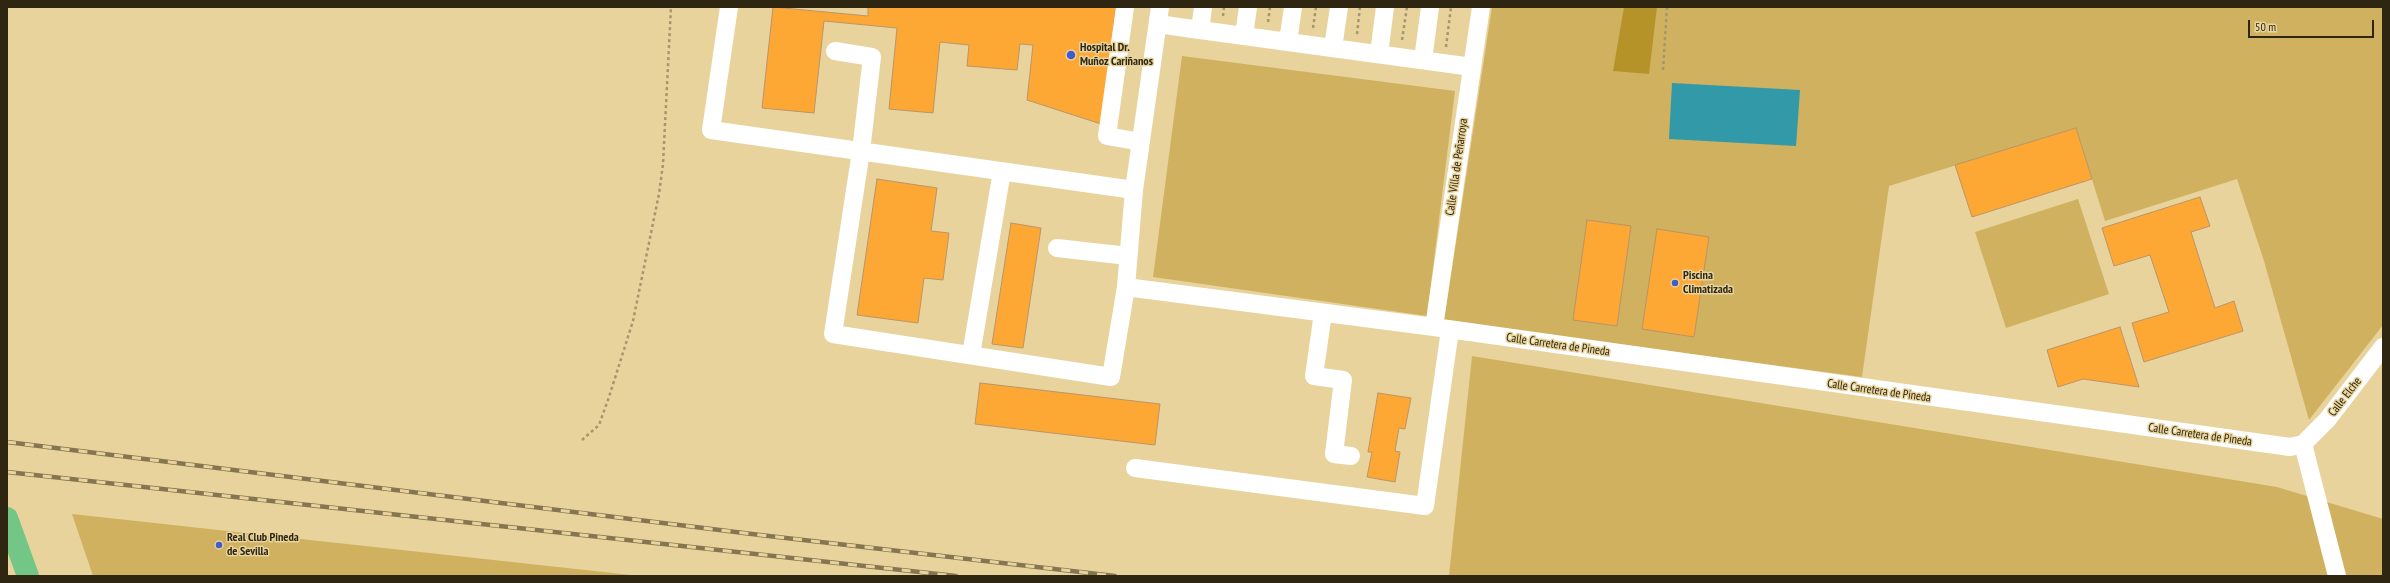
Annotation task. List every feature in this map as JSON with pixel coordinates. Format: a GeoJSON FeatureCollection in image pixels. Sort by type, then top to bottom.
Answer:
{"type":"FeatureCollection","features":[{"type":"Feature","properties":{"kind":"highway"},"geometry":{"type":"LineString","coordinates":[[7,518],[28,576]]}},
{"type":"Feature","properties":{"kind":"street"},"geometry":{"type":"LineString","coordinates":[[729,7],[711,130],[1134,190]]}},
{"type":"Feature","properties":{"kind":"street"},"geometry":{"type":"LineString","coordinates":[[1125,7],[1107,136],[1141,142]]}},
{"type":"Feature","properties":{"kind":"street"},"geometry":{"type":"LineString","coordinates":[[1200,30],[1203,7]]}},
{"type":"Feature","properties":{"kind":"street"},"geometry":{"type":"LineString","coordinates":[[1244,36],[1248,7]]}},
{"type":"Feature","properties":{"kind":"street"},"geometry":{"type":"LineString","coordinates":[[1288,42],[1293,7]]}},
{"type":"Feature","properties":{"kind":"street"},"geometry":{"type":"LineString","coordinates":[[1333,48],[1339,7]]}},
{"type":"Feature","properties":{"kind":"street"},"geometry":{"type":"LineString","coordinates":[[1378,54],[1385,7]]}},
{"type":"Feature","properties":{"kind":"street"},"geometry":{"type":"LineString","coordinates":[[1423,60],[1430,7]]}},
{"type":"Feature","properties":{"kind":"street","name":"Calle Villa de Peñarroya"},"geometry":{"type":"LineString","coordinates":[[1135,468],[1425,506],[1446,329],[1472,67],[1481,7]]}},
{"type":"Feature","properties":{"kind":"street"},"geometry":{"type":"LineString","coordinates":[[835,51],[872,57],[861,151],[833,334],[1111,377],[1126,287],[1134,190],[1159,15],[1200,30],[1472,67]]}},
{"type":"Feature","properties":{"kind":"street"},"geometry":{"type":"LineString","coordinates":[[971,355],[1002,171]]}},
{"type":"Feature","properties":{"kind":"street"},"geometry":{"type":"LineString","coordinates":[[1057,248],[1128,256]]}},
{"type":"Feature","properties":{"kind":"street","name":"Calle Carretera de Pineda"},"geometry":{"type":"LineString","coordinates":[[1126,287],[1446,329],[2290,447],[2303,444]]}},
{"type":"Feature","properties":{"kind":"street"},"geometry":{"type":"LineString","coordinates":[[1323,313],[1314,376],[1343,380],[1334,454],[1351,456]]}},
{"type":"Feature","properties":{"kind":"street","name":"Calle Elche"},"geometry":{"type":"LineString","coordinates":[[2303,444],[2376,368],[2383,347]]}},
{"type":"Feature","properties":{"kind":"street"},"geometry":{"type":"LineString","coordinates":[[2303,444],[2337,576]]}},
{"type":"Feature","properties":{"kind":"path"},"geometry":{"type":"LineString","coordinates":[[582,440],[599,425],[609,397],[633,321],[660,194],[663,164],[670,7]]}},
{"type":"Feature","properties":{"kind":"path"},"geometry":{"type":"LineString","coordinates":[[1400,57],[1407,7]]}},
{"type":"Feature","properties":{"kind":"path"},"geometry":{"type":"LineString","coordinates":[[1444,63],[1452,7]]}},
{"type":"Feature","properties":{"kind":"path"},"geometry":{"type":"LineString","coordinates":[[1663,70],[1667,7]]}},
{"type":"Feature","properties":{"kind":"shaded area"},"geometry":{"type":"Polygon","coordinates":[[[1492,7],[2383,7],[2383,325],[2309,420],[2264,261],[2237,179],[2105,221],[2076,128],[1889,186],[1862,377],[1444,321],[1492,7]]]}},
{"type":"Feature","properties":{"kind":"shaded area"},"geometry":{"type":"Polygon","coordinates":[[[1624,7],[1657,7],[1649,74],[1613,71],[1624,7]]]}},
{"type":"Feature","properties":{"kind":"shaded area"},"geometry":{"type":"Polygon","coordinates":[[[1182,56],[1455,91],[1427,316],[1153,277],[1182,56]]]}},
{"type":"Feature","properties":{"kind":"shaded area"},"geometry":{"type":"Polygon","coordinates":[[[2078,199],[2109,294],[2006,328],[1975,232],[2078,199]]]}},
{"type":"Feature","properties":{"kind":"shaded area"},"geometry":{"type":"Polygon","coordinates":[[[1472,356],[2277,487],[2383,519],[2383,576],[1449,576],[1472,356]]]}},
{"type":"Feature","properties":{"kind":"shaded area","name":"Real Club Pineda de Sevilla"},"geometry":{"type":"Polygon","coordinates":[[[72,514],[640,576],[93,576],[72,514]]]}},
{"type":"Feature","properties":{"kind":"water"},"geometry":{"type":"Polygon","coordinates":[[[1672,83],[1800,90],[1796,146],[1669,139],[1672,83]]]}},
{"type":"Feature","properties":{"kind":"building","name":"Hospital Dr. Muñoz Cariñanos"},"geometry":{"type":"Polygon","coordinates":[[[773,7],[868,16],[868,7],[1116,7],[1101,124],[1027,100],[1033,45],[1020,44],[1017,70],[967,66],[969,45],[940,42],[933,113],[889,109],[897,28],[824,21],[814,113],[762,108],[773,7]]]}},
{"type":"Feature","properties":{"kind":"building"},"geometry":{"type":"Polygon","coordinates":[[[2076,128],[2092,179],[1972,217],[1955,165],[2076,128]]]}},
{"type":"Feature","properties":{"kind":"building"},"geometry":{"type":"Polygon","coordinates":[[[877,179],[937,188],[931,231],[949,233],[943,280],[924,278],[918,323],[857,315],[877,179]]]}},
{"type":"Feature","properties":{"kind":"building"},"geometry":{"type":"Polygon","coordinates":[[[2200,197],[2210,226],[2191,232],[2215,308],[2234,301],[2243,331],[2144,362],[2132,323],[2169,312],[2150,255],[2114,266],[2102,228],[2200,197]]]}},
{"type":"Feature","properties":{"kind":"building"},"geometry":{"type":"Polygon","coordinates":[[[1587,220],[1631,226],[1617,326],[1573,320],[1587,220]]]}},
{"type":"Feature","properties":{"kind":"building"},"geometry":{"type":"Polygon","coordinates":[[[1011,223],[1041,228],[1023,348],[992,344],[1011,223]]]}},
{"type":"Feature","properties":{"kind":"building","name":"Piscina Climatizada"},"geometry":{"type":"Polygon","coordinates":[[[1657,229],[1709,237],[1694,337],[1642,329],[1657,229]]]}},
{"type":"Feature","properties":{"kind":"building"},"geometry":{"type":"Polygon","coordinates":[[[2120,327],[2139,387],[2083,379],[2058,387],[2047,350],[2120,327]]]}},
{"type":"Feature","properties":{"kind":"building"},"geometry":{"type":"Polygon","coordinates":[[[980,383],[1160,404],[1155,445],[975,424],[980,383]]]}},
{"type":"Feature","properties":{"kind":"building"},"geometry":{"type":"Polygon","coordinates":[[[1378,393],[1411,398],[1405,429],[1399,428],[1395,451],[1400,452],[1395,482],[1367,477],[1372,452],[1368,452],[1378,393]]]}},
{"type":"Feature","properties":{"kind":"railway"},"geometry":{"type":"LineString","coordinates":[[7,442],[760,535],[1115,576]]}},
{"type":"Feature","properties":{"kind":"railway"},"geometry":{"type":"LineString","coordinates":[[7,472],[956,576]]}},
{"type":"Feature","properties":{"kind":"place","name":"Hospital Dr. Muñoz Cariñanos"},"geometry":{"type":"Point","coordinates":[1071,55]}},
{"type":"Feature","properties":{"kind":"place","name":"Piscina Climatizada"},"geometry":{"type":"Point","coordinates":[1675,283]}},
{"type":"Feature","properties":{"kind":"place","name":"Real Club Pineda de Sevilla"},"geometry":{"type":"Point","coordinates":[219,545]}}]}
